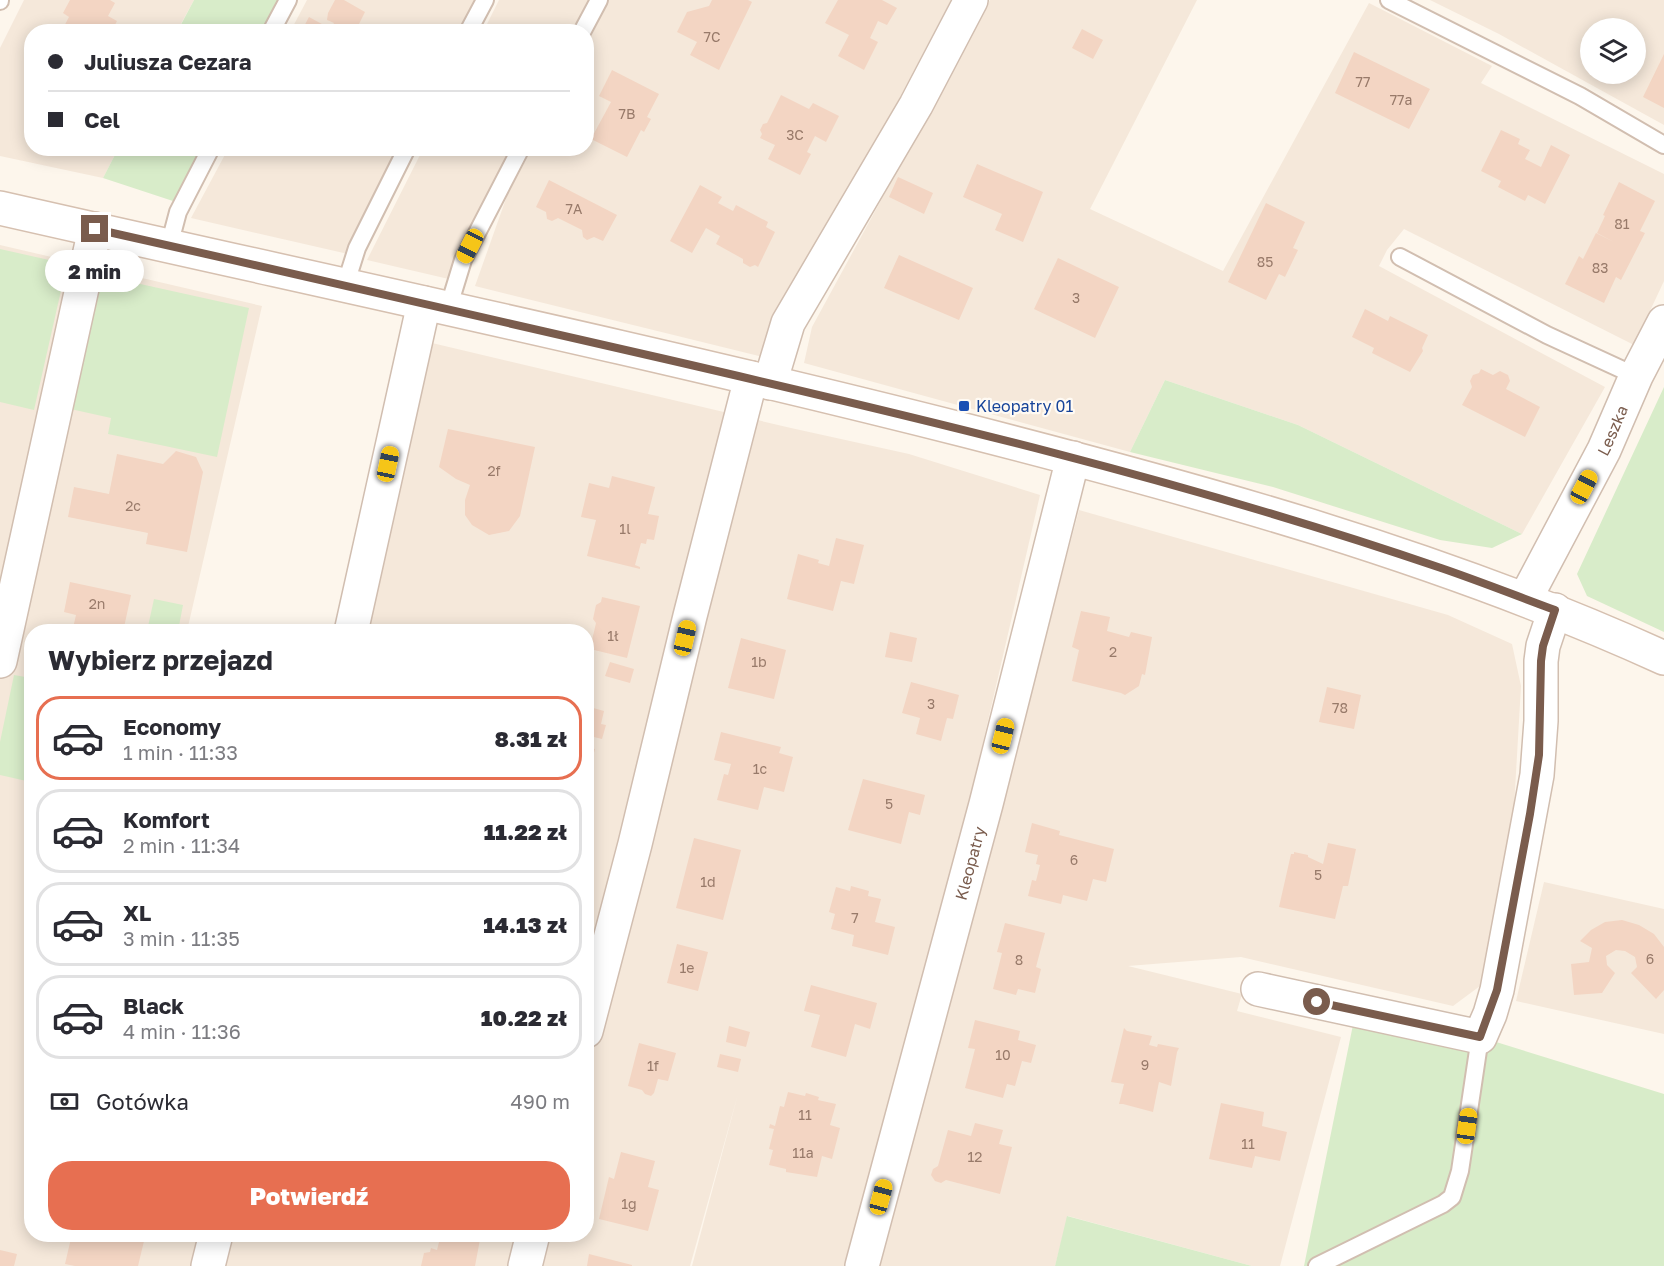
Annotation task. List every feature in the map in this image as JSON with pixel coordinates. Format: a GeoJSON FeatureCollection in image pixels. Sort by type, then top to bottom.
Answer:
{"type":"FeatureCollection","features":[{"type":"Feature","properties":{"kind":"street"},"geometry":{"type":"LineString","coordinates":[[594,1000],[635,844],[690,616],[761,381],[788,323],[916,105],[971,0]]}},
{"type":"Feature","properties":{"kind":"street"},"geometry":{"type":"LineString","coordinates":[[0,208],[761,381],[1142,477],[1359,541],[1451,572],[1555,610],[1664,658]]}},
{"type":"Feature","properties":{"kind":"street"},"geometry":{"type":"LineString","coordinates":[[0,661],[95,229]]}},
{"type":"Feature","properties":{"kind":"street"},"geometry":{"type":"LineString","coordinates":[[353,624],[436,306]]}},
{"type":"Feature","properties":{"kind":"street","name":"Leszka"},"geometry":{"type":"LineString","coordinates":[[1525,599],[1604,450],[1636,376],[1664,322]]}},
{"type":"Feature","properties":{"kind":"street","name":"Kleopatry"},"geometry":{"type":"LineString","coordinates":[[862,1266],[986,804],[1073,459]]}},
{"type":"Feature","properties":{"kind":"street"},"geometry":{"type":"LineString","coordinates":[[1258,989],[1480,1037],[1497,990],[1532,807],[1539,755],[1541,661],[1543,646],[1555,610]]}},
{"type":"Feature","properties":{"kind":"street"},"geometry":{"type":"LineString","coordinates":[[208,1266],[214,1242]]}},
{"type":"Feature","properties":{"kind":"street"},"geometry":{"type":"LineString","coordinates":[[525,1266],[531,1242]]}},
{"type":"Feature","properties":{"kind":"lane"},"geometry":{"type":"LineString","coordinates":[[275,24],[288,0]]}},
{"type":"Feature","properties":{"kind":"lane"},"geometry":{"type":"LineString","coordinates":[[472,24],[485,0]]}},
{"type":"Feature","properties":{"kind":"lane"},"geometry":{"type":"LineString","coordinates":[[586,24],[599,0]]}},
{"type":"Feature","properties":{"kind":"lane"},"geometry":{"type":"LineString","coordinates":[[1389,0],[1580,96],[1664,145]]}},
{"type":"Feature","properties":{"kind":"lane"},"geometry":{"type":"LineString","coordinates":[[169,246],[178,212],[207,156]]}},
{"type":"Feature","properties":{"kind":"lane"},"geometry":{"type":"LineString","coordinates":[[345,286],[357,248],[403,156]]}},
{"type":"Feature","properties":{"kind":"lane"},"geometry":{"type":"LineString","coordinates":[[436,306],[463,260],[517,156]]}},
{"type":"Feature","properties":{"kind":"lane"},"geometry":{"type":"LineString","coordinates":[[1401,257],[1546,335],[1636,376]]}},
{"type":"Feature","properties":{"kind":"lane"},"geometry":{"type":"LineString","coordinates":[[1317,1266],[1443,1204],[1452,1197],[1460,1171],[1480,1037]]}},
{"type":"Feature","properties":{"kind":"shaded area"},"geometry":{"type":"Polygon","coordinates":[[[24,0],[194,0],[181,24],[24,24],[24,156],[114,156],[103,178],[0,156],[0,48],[24,0]]]}},
{"type":"Feature","properties":{"kind":"shaded area"},"geometry":{"type":"Polygon","coordinates":[[[307,0],[479,0],[467,24],[294,24],[307,0]]]}},
{"type":"Feature","properties":{"kind":"shaded area"},"geometry":{"type":"Polygon","coordinates":[[[499,0],[591,0],[579,24],[487,24],[499,0]]]}},
{"type":"Feature","properties":{"kind":"shaded area"},"geometry":{"type":"Polygon","coordinates":[[[609,0],[951,0],[763,357],[475,286],[508,193],[528,156],[594,156],[594,30],[609,0]]]}},
{"type":"Feature","properties":{"kind":"shaded area"},"geometry":{"type":"Polygon","coordinates":[[[990,0],[1197,0],[1090,209],[1223,271],[1369,3],[1492,66],[1481,83],[1664,174],[1664,281],[1634,345],[1404,229],[1387,250],[1379,266],[1605,387],[1522,534],[1298,425],[1165,380],[1130,452],[804,363],[812,327],[990,0]]]}},
{"type":"Feature","properties":{"kind":"shaded area"},"geometry":{"type":"Polygon","coordinates":[[[1430,0],[1664,0],[1664,125],[1590,84],[1646,84],[1646,18],[1580,18],[1580,79],[1499,34],[1430,0]]]}},
{"type":"Feature","properties":{"kind":"shaded area"},"geometry":{"type":"Polygon","coordinates":[[[224,156],[398,156],[348,254],[191,218],[224,156]]]}},
{"type":"Feature","properties":{"kind":"shaded area"},"geometry":{"type":"Polygon","coordinates":[[[419,156],[515,156],[453,280],[367,260],[419,156]]]}},
{"type":"Feature","properties":{"kind":"shaded area"},"geometry":{"type":"Polygon","coordinates":[[[0,245],[262,306],[189,624],[24,624],[24,1242],[594,1242],[594,624],[366,624],[432,343],[909,454],[1040,495],[972,790],[852,1266],[692,1266],[738,1094],[690,1266],[0,1266],[0,245]]]}},
{"type":"Feature","properties":{"kind":"shaded area"},"geometry":{"type":"Polygon","coordinates":[[[1079,510],[1448,615],[1512,644],[1521,686],[1512,842],[1480,986],[1453,1006],[1241,957],[1128,966],[1242,994],[1237,1011],[1341,1037],[1280,1266],[1252,1266],[1068,1216],[1055,1266],[880,1266],[1079,510]]]}},
{"type":"Feature","properties":{"kind":"shaded area"},"geometry":{"type":"Polygon","coordinates":[[[1544,882],[1664,909],[1664,1034],[1516,1001],[1544,882]]]}},
{"type":"Feature","properties":{"kind":"green space"},"geometry":{"type":"Polygon","coordinates":[[[194,0],[280,0],[267,24],[181,24],[194,0]]]}},
{"type":"Feature","properties":{"kind":"green space"},"geometry":{"type":"Polygon","coordinates":[[[114,156],[199,156],[176,202],[103,178],[114,156]]]}},
{"type":"Feature","properties":{"kind":"green space"},"geometry":{"type":"Polygon","coordinates":[[[0,249],[67,264],[34,410],[0,402],[0,249]]]}},
{"type":"Feature","properties":{"kind":"green space"},"geometry":{"type":"Polygon","coordinates":[[[95,274],[249,308],[217,457],[108,434],[111,418],[66,408],[95,274]]]}},
{"type":"Feature","properties":{"kind":"green space"},"geometry":{"type":"Polygon","coordinates":[[[1165,380],[1298,425],[1522,534],[1492,548],[1440,540],[1273,487],[1130,452],[1165,380]]]}},
{"type":"Feature","properties":{"kind":"green space"},"geometry":{"type":"Polygon","coordinates":[[[1664,387],[1664,632],[1587,596],[1577,574],[1664,387]]]}},
{"type":"Feature","properties":{"kind":"green space"},"geometry":{"type":"Polygon","coordinates":[[[154,599],[183,605],[179,624],[149,624],[154,599]]]}},
{"type":"Feature","properties":{"kind":"green space"},"geometry":{"type":"Polygon","coordinates":[[[14,675],[24,677],[24,780],[0,775],[0,742],[14,675]]]}},
{"type":"Feature","properties":{"kind":"green space"},"geometry":{"type":"Polygon","coordinates":[[[1356,1010],[1480,1037],[1664,1094],[1664,1266],[1304,1266],[1356,1010]]]}},
{"type":"Feature","properties":{"kind":"green space"},"geometry":{"type":"Polygon","coordinates":[[[1067,1216],[1252,1266],[1055,1266],[1067,1216]]]}},
{"type":"Feature","properties":{"kind":"building"},"geometry":{"type":"Polygon","coordinates":[[[70,0],[110,0],[115,3],[108,16],[117,21],[116,24],[65,24],[69,17],[63,13],[70,0]]]}},
{"type":"Feature","properties":{"kind":"building"},"geometry":{"type":"Polygon","coordinates":[[[335,0],[344,0],[365,12],[359,24],[334,24],[327,20],[335,0]]]}},
{"type":"Feature","properties":{"kind":"building"},"geometry":{"type":"Polygon","coordinates":[[[712,0],[752,2],[719,70],[690,55],[697,42],[677,32],[687,12],[709,6],[712,0]]]}},
{"type":"Feature","properties":{"kind":"building"},"geometry":{"type":"Polygon","coordinates":[[[838,0],[882,0],[897,8],[887,25],[878,21],[870,38],[878,42],[864,70],[838,56],[849,35],[825,23],[838,0]]]}},
{"type":"Feature","properties":{"kind":"building"},"geometry":{"type":"Polygon","coordinates":[[[309,17],[322,24],[305,24],[309,17]]]}},
{"type":"Feature","properties":{"kind":"building"},"geometry":{"type":"Polygon","coordinates":[[[1082,29],[1103,40],[1093,59],[1072,48],[1082,29]]]}},
{"type":"Feature","properties":{"kind":"building"},"geometry":{"type":"Polygon","coordinates":[[[1354,52],[1430,89],[1409,129],[1335,93],[1354,52]]]}},
{"type":"Feature","properties":{"kind":"building"},"geometry":{"type":"Polygon","coordinates":[[[1664,54],[1664,108],[1643,97],[1664,54]]]}},
{"type":"Feature","properties":{"kind":"building"},"geometry":{"type":"Polygon","coordinates":[[[612,70],[659,94],[647,117],[651,119],[644,132],[641,130],[627,157],[594,140],[594,133],[611,102],[599,96],[612,70]]]}},
{"type":"Feature","properties":{"kind":"building"},"geometry":{"type":"Polygon","coordinates":[[[781,95],[809,109],[813,103],[839,116],[826,142],[815,136],[807,152],[811,154],[800,175],[768,159],[775,145],[760,138],[762,134],[760,130],[763,124],[767,123],[781,95]]]}},
{"type":"Feature","properties":{"kind":"building"},"geometry":{"type":"Polygon","coordinates":[[[1501,130],[1520,139],[1518,144],[1530,150],[1525,159],[1541,167],[1551,145],[1570,155],[1545,204],[1528,195],[1525,201],[1498,187],[1501,181],[1481,171],[1501,130]]]}},
{"type":"Feature","properties":{"kind":"building"},"geometry":{"type":"Polygon","coordinates":[[[977,164],[1043,192],[1023,242],[995,230],[1002,214],[963,197],[977,164]]]}},
{"type":"Feature","properties":{"kind":"building"},"geometry":{"type":"Polygon","coordinates":[[[898,177],[933,193],[924,214],[889,197],[898,177]]]}},
{"type":"Feature","properties":{"kind":"building"},"geometry":{"type":"Polygon","coordinates":[[[549,180],[617,215],[603,241],[594,237],[587,240],[583,237],[582,230],[558,218],[552,221],[547,219],[546,212],[536,207],[549,180]]]}},
{"type":"Feature","properties":{"kind":"building"},"geometry":{"type":"Polygon","coordinates":[[[1619,182],[1655,201],[1640,231],[1645,233],[1621,280],[1616,277],[1604,303],[1565,284],[1579,256],[1583,259],[1596,233],[1614,242],[1597,233],[1619,182]]]}},
{"type":"Feature","properties":{"kind":"building"},"geometry":{"type":"Polygon","coordinates":[[[700,185],[722,197],[718,203],[733,211],[736,205],[768,222],[766,227],[775,232],[758,267],[755,265],[750,267],[743,263],[743,259],[716,244],[720,236],[706,228],[692,253],[670,241],[700,185]]]}},
{"type":"Feature","properties":{"kind":"building"},"geometry":{"type":"Polygon","coordinates":[[[1266,203],[1305,222],[1293,248],[1298,250],[1285,277],[1279,274],[1266,300],[1228,282],[1266,203]]]}},
{"type":"Feature","properties":{"kind":"building"},"geometry":{"type":"Polygon","coordinates":[[[899,255],[973,288],[959,320],[884,288],[899,255]]]}},
{"type":"Feature","properties":{"kind":"building"},"geometry":{"type":"Polygon","coordinates":[[[1058,258],[1119,287],[1095,338],[1034,309],[1058,258]]]}},
{"type":"Feature","properties":{"kind":"building"},"geometry":{"type":"Polygon","coordinates":[[[1365,309],[1388,321],[1390,316],[1428,335],[1422,348],[1423,351],[1410,372],[1372,353],[1374,348],[1352,337],[1365,309]]]}},
{"type":"Feature","properties":{"kind":"building"},"geometry":{"type":"Polygon","coordinates":[[[1481,369],[1493,375],[1500,371],[1508,375],[1510,381],[1506,389],[1540,407],[1525,437],[1462,405],[1472,387],[1470,381],[1473,375],[1479,373],[1481,369]]]}},
{"type":"Feature","properties":{"kind":"building"},"geometry":{"type":"Polygon","coordinates":[[[448,429],[535,447],[520,516],[509,531],[489,535],[472,525],[465,515],[465,500],[470,485],[456,479],[439,467],[448,429]]]}},
{"type":"Feature","properties":{"kind":"building"},"geometry":{"type":"Polygon","coordinates":[[[176,451],[196,457],[203,472],[187,552],[146,544],[148,533],[68,517],[74,487],[109,494],[117,454],[163,464],[176,451]]]}},
{"type":"Feature","properties":{"kind":"building"},"geometry":{"type":"Polygon","coordinates":[[[612,476],[655,487],[648,514],[659,516],[654,540],[647,539],[646,544],[641,543],[635,565],[640,569],[587,556],[596,520],[581,517],[589,483],[609,488],[612,476]]]}},
{"type":"Feature","properties":{"kind":"building"},"geometry":{"type":"Polygon","coordinates":[[[836,538],[864,545],[854,584],[841,581],[833,611],[787,599],[798,554],[819,560],[818,563],[829,566],[836,538]]]}},
{"type":"Feature","properties":{"kind":"building"},"geometry":{"type":"Polygon","coordinates":[[[70,582],[131,595],[125,624],[74,624],[76,615],[64,612],[70,582]]]}},
{"type":"Feature","properties":{"kind":"building"},"geometry":{"type":"Polygon","coordinates":[[[602,597],[640,606],[627,658],[594,650],[596,623],[593,619],[596,605],[601,602],[602,597]]]}},
{"type":"Feature","properties":{"kind":"building"},"geometry":{"type":"Polygon","coordinates":[[[1081,611],[1110,617],[1107,631],[1129,637],[1131,632],[1152,637],[1145,675],[1142,674],[1139,686],[1125,695],[1072,681],[1079,650],[1072,647],[1081,611]]]}},
{"type":"Feature","properties":{"kind":"building"},"geometry":{"type":"Polygon","coordinates":[[[890,632],[917,638],[912,662],[885,657],[890,632]]]}},
{"type":"Feature","properties":{"kind":"building"},"geometry":{"type":"Polygon","coordinates":[[[741,638],[786,650],[774,699],[728,688],[741,638]]]}},
{"type":"Feature","properties":{"kind":"building"},"geometry":{"type":"Polygon","coordinates":[[[610,662],[634,669],[630,683],[605,676],[610,662]]]}},
{"type":"Feature","properties":{"kind":"building"},"geometry":{"type":"Polygon","coordinates":[[[911,682],[959,695],[953,719],[947,718],[941,741],[916,734],[920,718],[902,713],[911,682]]]}},
{"type":"Feature","properties":{"kind":"building"},"geometry":{"type":"Polygon","coordinates":[[[1327,687],[1361,695],[1354,729],[1319,722],[1327,687]]]}},
{"type":"Feature","properties":{"kind":"building"},"geometry":{"type":"Polygon","coordinates":[[[594,708],[604,711],[601,724],[606,725],[602,739],[594,737],[594,708]]]}},
{"type":"Feature","properties":{"kind":"building"},"geometry":{"type":"Polygon","coordinates":[[[721,732],[781,747],[779,753],[793,757],[784,792],[764,787],[758,810],[717,800],[724,774],[728,775],[731,764],[714,760],[721,732]]]}},
{"type":"Feature","properties":{"kind":"building"},"geometry":{"type":"Polygon","coordinates":[[[863,779],[925,795],[920,815],[909,812],[901,844],[848,830],[863,779]]]}},
{"type":"Feature","properties":{"kind":"building"},"geometry":{"type":"Polygon","coordinates":[[[1032,823],[1060,831],[1059,835],[1114,849],[1106,882],[1093,879],[1087,901],[1063,895],[1061,904],[1028,896],[1032,880],[1036,881],[1040,865],[1036,864],[1038,855],[1025,852],[1032,823]]]}},
{"type":"Feature","properties":{"kind":"building"},"geometry":{"type":"Polygon","coordinates":[[[694,838],[741,850],[723,920],[676,908],[694,838]]]}},
{"type":"Feature","properties":{"kind":"building"},"geometry":{"type":"Polygon","coordinates":[[[1328,843],[1356,849],[1348,886],[1343,886],[1335,919],[1279,907],[1291,854],[1294,852],[1308,855],[1323,864],[1328,843]]]}},
{"type":"Feature","properties":{"kind":"building"},"geometry":{"type":"Polygon","coordinates":[[[851,886],[869,891],[868,896],[881,899],[875,922],[895,927],[888,955],[852,946],[854,935],[831,929],[835,914],[829,912],[836,887],[850,891],[851,886]]]}},
{"type":"Feature","properties":{"kind":"building"},"geometry":{"type":"Polygon","coordinates":[[[1622,920],[1639,925],[1654,934],[1664,947],[1664,990],[1656,999],[1631,973],[1637,967],[1635,957],[1625,951],[1616,950],[1606,956],[1607,965],[1615,973],[1602,993],[1574,995],[1571,964],[1589,962],[1592,948],[1580,941],[1591,930],[1605,922],[1622,920]]]}},
{"type":"Feature","properties":{"kind":"building"},"geometry":{"type":"Polygon","coordinates":[[[1005,923],[1045,933],[1036,967],[1041,969],[1035,993],[1018,989],[1016,995],[993,989],[1002,953],[997,952],[1005,923]]]}},
{"type":"Feature","properties":{"kind":"building"},"geometry":{"type":"Polygon","coordinates":[[[677,944],[708,952],[698,991],[667,983],[677,944]]]}},
{"type":"Feature","properties":{"kind":"building"},"geometry":{"type":"Polygon","coordinates":[[[811,985],[877,1003],[870,1029],[855,1024],[846,1057],[811,1047],[820,1015],[804,1011],[811,985]]]}},
{"type":"Feature","properties":{"kind":"building"},"geometry":{"type":"Polygon","coordinates":[[[975,1020],[1020,1031],[1018,1040],[1036,1045],[1031,1063],[1022,1061],[1015,1086],[1007,1084],[1003,1098],[965,1088],[975,1049],[968,1048],[975,1020]]]}},
{"type":"Feature","properties":{"kind":"building"},"geometry":{"type":"Polygon","coordinates":[[[729,1026],[750,1032],[746,1047],[726,1042],[729,1026]]]}},
{"type":"Feature","properties":{"kind":"building"},"geometry":{"type":"Polygon","coordinates":[[[1124,1028],[1127,1031],[1152,1036],[1149,1045],[1157,1047],[1158,1044],[1179,1048],[1171,1086],[1159,1082],[1153,1112],[1119,1104],[1124,1084],[1111,1082],[1124,1028]]]}},
{"type":"Feature","properties":{"kind":"building"},"geometry":{"type":"Polygon","coordinates":[[[639,1043],[676,1053],[668,1081],[658,1079],[651,1096],[642,1090],[628,1086],[639,1043]]]}},
{"type":"Feature","properties":{"kind":"building"},"geometry":{"type":"Polygon","coordinates":[[[720,1054],[741,1059],[738,1072],[717,1067],[720,1054]]]}},
{"type":"Feature","properties":{"kind":"building"},"geometry":{"type":"Polygon","coordinates":[[[788,1092],[805,1096],[806,1093],[819,1097],[818,1100],[836,1104],[830,1125],[840,1128],[832,1159],[822,1156],[817,1177],[786,1172],[786,1169],[769,1165],[773,1150],[769,1149],[774,1129],[769,1128],[770,1124],[775,1126],[780,1106],[784,1107],[788,1092]]]}},
{"type":"Feature","properties":{"kind":"building"},"geometry":{"type":"Polygon","coordinates":[[[1221,1103],[1264,1112],[1262,1126],[1287,1132],[1280,1161],[1255,1156],[1252,1168],[1209,1159],[1221,1103]]]}},
{"type":"Feature","properties":{"kind":"building"},"geometry":{"type":"Polygon","coordinates":[[[975,1123],[1003,1130],[999,1144],[1012,1147],[1000,1194],[946,1180],[941,1183],[935,1181],[931,1175],[933,1169],[938,1166],[948,1130],[971,1136],[975,1123]]]}},
{"type":"Feature","properties":{"kind":"building"},"geometry":{"type":"Polygon","coordinates":[[[621,1152],[655,1161],[648,1187],[659,1190],[648,1231],[599,1219],[609,1177],[614,1179],[621,1152]]]}},
{"type":"Feature","properties":{"kind":"building"},"geometry":{"type":"Polygon","coordinates":[[[70,1242],[144,1242],[138,1266],[65,1264],[70,1242]]]}},
{"type":"Feature","properties":{"kind":"building"},"geometry":{"type":"Polygon","coordinates":[[[439,1242],[480,1242],[475,1266],[421,1266],[424,1253],[430,1252],[431,1248],[437,1250],[439,1242]]]}},
{"type":"Feature","properties":{"kind":"building"},"geometry":{"type":"Polygon","coordinates":[[[0,1250],[17,1254],[14,1266],[0,1266],[0,1250]]]}},
{"type":"Feature","properties":{"kind":"building"},"geometry":{"type":"Polygon","coordinates":[[[589,1254],[632,1265],[632,1266],[587,1266],[589,1254]]]}},
{"type":"Feature","properties":{"kind":"place","name":"Kleopatry 01"},"geometry":{"type":"Point","coordinates":[964,406]}},
{"type":"Feature","properties":{"kind":"route"},"geometry":{"type":"LineString","coordinates":[[95,229],[751,378],[881,409],[1142,477],[1359,541],[1456,573],[1555,610],[1543,646],[1541,661],[1539,755],[1530,814],[1497,990],[1480,1037],[1317,1002]]}}]}
